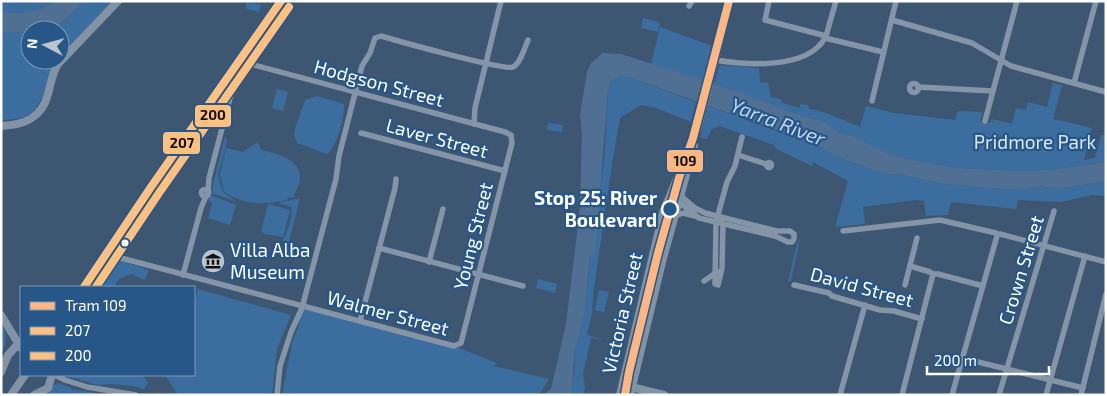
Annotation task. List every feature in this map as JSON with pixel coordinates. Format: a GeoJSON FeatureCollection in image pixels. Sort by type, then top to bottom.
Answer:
{"type":"FeatureCollection","features":[{"type":"Feature","properties":{"kind":"main road"},"geometry":{"type":"LineString","coordinates":[[1,126],[20,124],[39,114],[45,104],[52,75],[58,64],[118,1]]}},
{"type":"Feature","properties":{"kind":"main road"},"geometry":{"type":"LineString","coordinates":[[85,286],[281,1]]}},
{"type":"Feature","properties":{"kind":"main road","name":"Victoria Street"},"geometry":{"type":"LineString","coordinates":[[632,392],[662,262],[695,144],[730,1]]}},
{"type":"Feature","properties":{"kind":"main road","name":"Victoria Street"},"geometry":{"type":"LineString","coordinates":[[621,389],[663,213],[698,126]]}},
{"type":"Feature","properties":{"kind":"main road"},"geometry":{"type":"LineString","coordinates":[[671,191],[680,199]]}},
{"type":"Feature","properties":{"kind":"main road"},"geometry":{"type":"LineString","coordinates":[[1,315],[20,346],[10,352],[1,372]]}},
{"type":"Feature","properties":{"kind":"main road"},"geometry":{"type":"LineString","coordinates":[[10,395],[24,376]]}},
{"type":"Feature","properties":{"kind":"main road"},"geometry":{"type":"LineString","coordinates":[[34,395],[47,389],[54,376]]}},
{"type":"Feature","properties":{"kind":"main road"},"geometry":{"type":"LineString","coordinates":[[621,389],[664,395]]}},
{"type":"Feature","properties":{"kind":"street"},"geometry":{"type":"LineString","coordinates":[[769,1],[765,20],[883,52]]}},
{"type":"Feature","properties":{"kind":"street"},"geometry":{"type":"LineString","coordinates":[[714,62],[759,64],[792,60],[812,52],[821,44],[825,37],[836,1]]}},
{"type":"Feature","properties":{"kind":"street"},"geometry":{"type":"LineString","coordinates":[[872,100],[896,1]]}},
{"type":"Feature","properties":{"kind":"street"},"geometry":{"type":"LineString","coordinates":[[985,121],[1017,1]]}},
{"type":"Feature","properties":{"kind":"street"},"geometry":{"type":"LineString","coordinates":[[1074,82],[1096,1]]}},
{"type":"Feature","properties":{"kind":"street"},"geometry":{"type":"LineString","coordinates":[[471,124],[499,2]]}},
{"type":"Feature","properties":{"kind":"street"},"geometry":{"type":"LineString","coordinates":[[892,20],[972,43],[1011,66],[1106,92]]}},
{"type":"Feature","properties":{"kind":"street"},"geometry":{"type":"LineString","coordinates":[[277,395],[283,354],[303,306],[336,179],[339,156],[355,92],[363,64],[369,55],[374,39],[377,36],[510,68],[514,67],[528,40]]}},
{"type":"Feature","properties":{"kind":"street","name":"Hodgson Street"},"geometry":{"type":"LineString","coordinates":[[239,61],[511,135]]}},
{"type":"Feature","properties":{"kind":"street"},"geometry":{"type":"LineString","coordinates":[[183,274],[229,102],[232,88],[231,73]]}},
{"type":"Feature","properties":{"kind":"street"},"geometry":{"type":"LineString","coordinates":[[918,87],[993,91]]}},
{"type":"Feature","properties":{"kind":"street"},"geometry":{"type":"LineString","coordinates":[[216,93],[227,98],[229,102]]}},
{"type":"Feature","properties":{"kind":"street"},"geometry":{"type":"LineString","coordinates":[[216,93],[224,101],[226,110]]}},
{"type":"Feature","properties":{"kind":"street","name":"Laver Street"},"geometry":{"type":"LineString","coordinates":[[361,133],[505,171]]}},
{"type":"Feature","properties":{"kind":"street","name":"Young Street"},"geometry":{"type":"LineString","coordinates":[[460,344],[505,171],[512,141],[511,135]]}},
{"type":"Feature","properties":{"kind":"street"},"geometry":{"type":"LineString","coordinates":[[723,224],[719,253],[716,273],[716,284],[722,261],[719,253],[717,219],[728,180],[735,168],[742,136]]}},
{"type":"Feature","properties":{"kind":"street"},"geometry":{"type":"LineString","coordinates":[[738,155],[766,164]]}},
{"type":"Feature","properties":{"kind":"street"},"geometry":{"type":"LineString","coordinates":[[360,321],[396,179]]}},
{"type":"Feature","properties":{"kind":"street"},"geometry":{"type":"LineString","coordinates":[[680,199],[700,218]]}},
{"type":"Feature","properties":{"kind":"street"},"geometry":{"type":"LineString","coordinates":[[680,199],[699,211],[717,219],[775,236],[789,243],[793,242],[795,238],[794,234],[790,231],[744,226]]}},
{"type":"Feature","properties":{"kind":"street"},"geometry":{"type":"LineString","coordinates":[[429,262],[443,209]]}},
{"type":"Feature","properties":{"kind":"street","name":"Crown Street"},"geometry":{"type":"LineString","coordinates":[[999,395],[1054,211]]}},
{"type":"Feature","properties":{"kind":"street"},"geometry":{"type":"LineString","coordinates":[[675,216],[684,213],[700,218],[717,219],[723,224],[733,223]]}},
{"type":"Feature","properties":{"kind":"street"},"geometry":{"type":"LineString","coordinates":[[842,231],[940,220],[1106,262]]}},
{"type":"Feature","properties":{"kind":"street"},"geometry":{"type":"LineString","coordinates":[[952,395],[998,234]]}},
{"type":"Feature","properties":{"kind":"street"},"geometry":{"type":"LineString","coordinates":[[905,285],[917,238]]}},
{"type":"Feature","properties":{"kind":"street"},"geometry":{"type":"LineString","coordinates":[[379,248],[523,286]]}},
{"type":"Feature","properties":{"kind":"street","name":"Walmer Street"},"geometry":{"type":"LineString","coordinates":[[106,254],[454,346],[460,344]]}},
{"type":"Feature","properties":{"kind":"street"},"geometry":{"type":"LineString","coordinates":[[1046,395],[1085,256]]}},
{"type":"Feature","properties":{"kind":"street"},"geometry":{"type":"LineString","coordinates":[[704,282],[718,271],[719,264],[722,261]]}},
{"type":"Feature","properties":{"kind":"street"},"geometry":{"type":"LineString","coordinates":[[910,266],[933,274],[983,286]]}},
{"type":"Feature","properties":{"kind":"street"},"geometry":{"type":"LineString","coordinates":[[902,395],[933,274]]}},
{"type":"Feature","properties":{"kind":"street","name":"David Street"},"geometry":{"type":"LineString","coordinates":[[794,285],[829,293],[832,296],[880,310],[894,311],[922,319]]}},
{"type":"Feature","properties":{"kind":"street"},"geometry":{"type":"LineString","coordinates":[[962,358],[1050,380],[1082,391],[1106,294]]}},
{"type":"Feature","properties":{"kind":"street"},"geometry":{"type":"LineString","coordinates":[[840,395],[864,305]]}},
{"type":"Feature","properties":{"kind":"street"},"geometry":{"type":"LineString","coordinates":[[56,376],[87,387],[136,395]]}},
{"type":"Feature","properties":{"kind":"street"},"geometry":{"type":"LineString","coordinates":[[50,383],[65,380]]}},
{"type":"Feature","properties":{"kind":"green space"},"geometry":{"type":"Polygon","coordinates":[[[1,1],[56,1],[36,10],[1,13],[1,1]]]}},
{"type":"Feature","properties":{"kind":"green space"},"geometry":{"type":"Polygon","coordinates":[[[85,1],[114,1],[70,47],[70,20],[64,20],[85,1]]]}},
{"type":"Feature","properties":{"kind":"green space"},"geometry":{"type":"Polygon","coordinates":[[[247,2],[261,5],[259,12],[245,8],[247,2]]]}},
{"type":"Feature","properties":{"kind":"green space"},"geometry":{"type":"Polygon","coordinates":[[[643,18],[660,23],[658,32],[641,28],[643,18]]]}},
{"type":"Feature","properties":{"kind":"green space"},"geometry":{"type":"Polygon","coordinates":[[[660,27],[712,46],[703,81],[651,64],[660,27]]]}},
{"type":"Feature","properties":{"kind":"green space"},"geometry":{"type":"Polygon","coordinates":[[[20,32],[20,70],[53,70],[40,102],[29,115],[21,118],[1,120],[1,33],[20,32]]]}},
{"type":"Feature","properties":{"kind":"green space","name":"Pridmore Park"},"geometry":{"type":"Polygon","coordinates":[[[720,65],[759,68],[760,82],[768,83],[771,97],[781,99],[782,103],[800,108],[800,104],[808,105],[809,109],[829,114],[860,127],[866,106],[894,113],[955,120],[958,111],[982,112],[980,122],[990,123],[992,119],[1012,124],[1016,108],[1026,110],[1028,102],[1047,107],[1053,83],[1062,85],[1053,119],[1092,128],[1084,160],[1095,158],[1101,135],[1106,135],[1106,162],[1026,171],[959,168],[903,158],[881,151],[854,136],[840,133],[825,122],[790,112],[714,84],[720,65]]]}},
{"type":"Feature","properties":{"kind":"green space"},"geometry":{"type":"Polygon","coordinates":[[[620,76],[631,78],[696,102],[691,122],[656,108],[641,105],[620,118],[592,313],[587,335],[602,340],[591,338],[583,374],[585,387],[583,395],[570,395],[575,365],[575,349],[588,280],[604,161],[608,91],[610,82],[620,76]]]}},
{"type":"Feature","properties":{"kind":"green space"},"geometry":{"type":"Polygon","coordinates":[[[277,89],[288,92],[283,111],[272,108],[277,89]]]}},
{"type":"Feature","properties":{"kind":"green space"},"geometry":{"type":"Polygon","coordinates":[[[317,96],[344,104],[340,131],[331,151],[327,154],[297,143],[294,135],[305,100],[317,96]]]}},
{"type":"Feature","properties":{"kind":"green space"},"geometry":{"type":"Polygon","coordinates":[[[708,106],[817,146],[848,161],[885,174],[902,175],[944,184],[1015,190],[1040,186],[1056,189],[1106,181],[1106,196],[1092,195],[1061,202],[1018,200],[1016,209],[951,202],[948,215],[926,216],[924,201],[916,200],[863,207],[865,224],[835,227],[848,181],[813,162],[812,166],[776,149],[774,145],[719,126],[711,130],[707,139],[700,138],[708,106]]]}},
{"type":"Feature","properties":{"kind":"green space"},"geometry":{"type":"Polygon","coordinates":[[[548,123],[563,125],[562,132],[547,130],[548,123]]]}},
{"type":"Feature","properties":{"kind":"green space"},"geometry":{"type":"Polygon","coordinates":[[[225,136],[227,141],[218,175],[223,192],[237,202],[211,193],[225,136]]]}},
{"type":"Feature","properties":{"kind":"green space"},"geometry":{"type":"Polygon","coordinates":[[[258,142],[261,150],[286,158],[296,166],[300,178],[294,197],[287,198],[288,200],[254,203],[238,199],[224,191],[220,174],[226,148],[243,152],[258,142]]]}},
{"type":"Feature","properties":{"kind":"green space"},"geometry":{"type":"Polygon","coordinates":[[[210,195],[236,205],[230,225],[208,218],[212,204],[208,199],[210,195]]]}},
{"type":"Feature","properties":{"kind":"green space"},"geometry":{"type":"Polygon","coordinates":[[[300,198],[289,242],[282,241],[289,225],[292,207],[278,203],[300,198]]]}},
{"type":"Feature","properties":{"kind":"green space"},"geometry":{"type":"Polygon","coordinates":[[[268,204],[290,210],[283,237],[261,232],[268,204]]]}},
{"type":"Feature","properties":{"kind":"green space"},"geometry":{"type":"Polygon","coordinates":[[[800,239],[791,281],[788,282],[797,244],[800,239]]]}},
{"type":"Feature","properties":{"kind":"green space"},"geometry":{"type":"Polygon","coordinates":[[[110,257],[149,270],[145,280],[131,274],[119,279],[115,286],[91,286],[110,257]]]}},
{"type":"Feature","properties":{"kind":"green space"},"geometry":{"type":"Polygon","coordinates":[[[538,279],[557,284],[555,293],[536,288],[538,279]]]}},
{"type":"Feature","properties":{"kind":"green space"},"geometry":{"type":"Polygon","coordinates":[[[198,289],[291,315],[277,349],[272,395],[178,395],[166,376],[195,376],[195,302],[198,289]]]}},
{"type":"Feature","properties":{"kind":"green space"},"geometry":{"type":"Polygon","coordinates":[[[599,290],[609,292],[604,312],[595,310],[599,290]]]}},
{"type":"Feature","properties":{"kind":"green space"},"geometry":{"type":"Polygon","coordinates":[[[303,306],[454,346],[497,363],[494,366],[549,379],[539,395],[282,395],[292,343],[303,306]]]}},
{"type":"Feature","properties":{"kind":"green space"},"geometry":{"type":"Polygon","coordinates":[[[1,324],[6,339],[1,355],[1,324]]]}},
{"type":"Feature","properties":{"kind":"green space"},"geometry":{"type":"Polygon","coordinates":[[[66,376],[143,376],[148,383],[144,389],[111,384],[98,385],[66,376]]]}},
{"type":"Feature","properties":{"kind":"green space"},"geometry":{"type":"Polygon","coordinates":[[[57,383],[72,388],[70,389],[107,395],[42,395],[57,383]]]}},
{"type":"Feature","properties":{"kind":"water"},"geometry":{"type":"Polygon","coordinates":[[[56,1],[85,1],[64,20],[20,20],[20,32],[1,33],[1,13],[36,10],[56,1]]]}},
{"type":"Feature","properties":{"kind":"water","name":"Yarra River"},"geometry":{"type":"Polygon","coordinates":[[[603,53],[621,54],[736,91],[790,112],[825,122],[840,133],[854,136],[882,151],[903,158],[959,168],[1026,171],[1106,162],[1106,181],[1056,189],[1040,186],[1015,190],[944,184],[902,175],[885,174],[848,161],[784,133],[631,78],[620,76],[610,82],[608,91],[595,253],[590,256],[584,315],[575,349],[572,389],[570,395],[543,395],[551,389],[566,324],[580,208],[582,134],[580,115],[587,72],[591,63],[603,53]]]}},
{"type":"Feature","properties":{"kind":"tram line","name":"109"},"geometry":{"type":"LineString","coordinates":[[625,395],[658,253],[679,178],[693,138],[729,1]]}},
{"type":"Feature","properties":{"kind":"tram line"},"geometry":{"type":"LineString","coordinates":[[652,278],[654,260],[661,235]]}},
{"type":"Feature","properties":{"kind":"transit line","name":"207"},"geometry":{"type":"LineString","coordinates":[[85,286],[151,187],[281,1]]}},
{"type":"Feature","properties":{"kind":"transit line","name":"200"},"geometry":{"type":"LineString","coordinates":[[97,286],[289,7]]}},
{"type":"Feature","properties":{"kind":"place","name":"Stop 25: River Boulevard"},"geometry":{"type":"Point","coordinates":[670,209]}},
{"type":"Feature","properties":{"kind":"place","name":"Villa Alba Museum"},"geometry":{"type":"Point","coordinates":[213,261]}}]}
